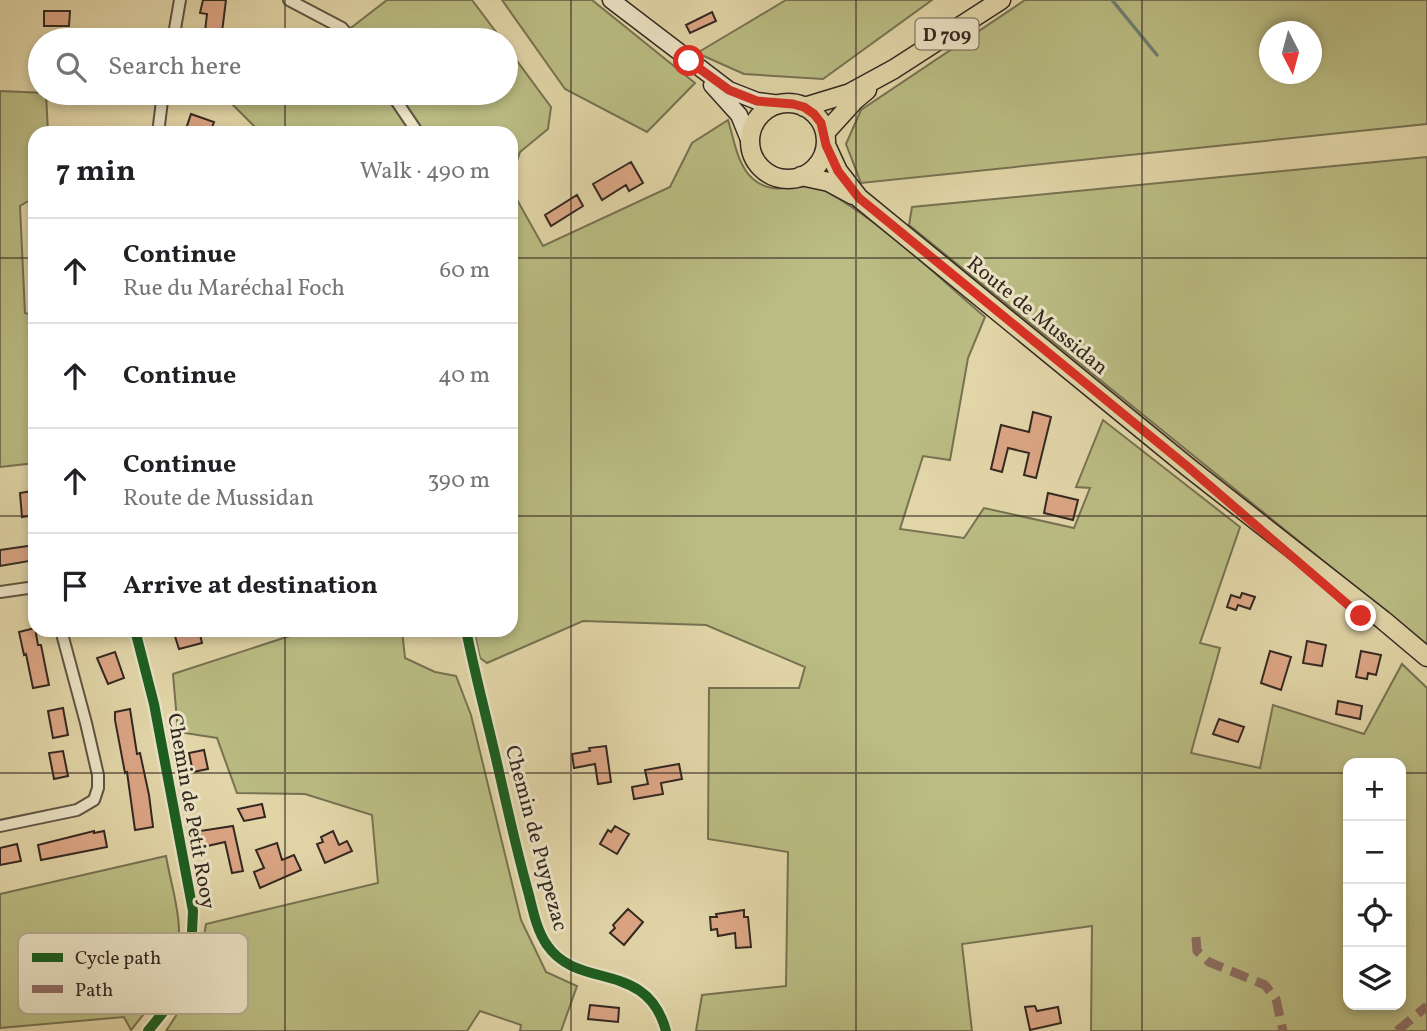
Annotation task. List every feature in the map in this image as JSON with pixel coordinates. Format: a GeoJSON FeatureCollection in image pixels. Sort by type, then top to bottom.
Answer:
{"type":"FeatureCollection","features":[{"type":"Feature","properties":{"kind":"main road"},"geometry":{"type":"LineString","coordinates":[[611,0],[729,90],[757,101],[804,107],[814,114],[826,139],[818,165],[802,176],[782,179],[769,175],[752,155],[750,142],[739,115],[689,61]]}},
{"type":"Feature","properties":{"kind":"main road","name":"D 709"},"geometry":{"type":"LineString","coordinates":[[804,107],[850,93],[894,69],[1001,0]]}},
{"type":"Feature","properties":{"kind":"main road","name":"D 709"},"geometry":{"type":"LineString","coordinates":[[826,139],[855,100],[894,69]]}},
{"type":"Feature","properties":{"kind":"main road"},"geometry":{"type":"LineString","coordinates":[[750,142],[755,122],[762,114],[780,104]]}},
{"type":"Feature","properties":{"kind":"main road","name":"Route de Mussidan"},"geometry":{"type":"LineString","coordinates":[[826,139],[838,171],[859,198]]}},
{"type":"Feature","properties":{"kind":"main road","name":"Route de Mussidan"},"geometry":{"type":"LineString","coordinates":[[802,176],[829,182],[859,198],[1188,467],[1427,670]]}},
{"type":"Feature","properties":{"kind":"main road","name":"Route de Mussidan"},"geometry":{"type":"LineString","coordinates":[[1188,467],[1427,657]]}},
{"type":"Feature","properties":{"kind":"street"},"geometry":{"type":"LineString","coordinates":[[175,28],[180,0]]}},
{"type":"Feature","properties":{"kind":"street"},"geometry":{"type":"LineString","coordinates":[[289,0],[340,28]]}},
{"type":"Feature","properties":{"kind":"street"},"geometry":{"type":"LineString","coordinates":[[159,126],[162,105]]}},
{"type":"Feature","properties":{"kind":"street"},"geometry":{"type":"LineString","coordinates":[[398,105],[413,126]]}},
{"type":"Feature","properties":{"kind":"street"},"geometry":{"type":"LineString","coordinates":[[0,592],[28,588]]}},
{"type":"Feature","properties":{"kind":"street"},"geometry":{"type":"LineString","coordinates":[[0,826],[77,810],[94,800],[98,788],[86,723],[63,637]]}},
{"type":"Feature","properties":{"kind":"street","name":"Chemin de Petit Rooy"},"geometry":{"type":"LineString","coordinates":[[137,637],[153,704],[193,911],[192,933]]}},
{"type":"Feature","properties":{"kind":"street","name":"Chemin de Puypezac"},"geometry":{"type":"LineString","coordinates":[[468,637],[514,843],[539,929],[547,945],[556,955],[575,966],[623,981],[646,995],[662,1016],[666,1031]]}},
{"type":"Feature","properties":{"kind":"street","name":"Chemin de Petit Rooy"},"geometry":{"type":"LineString","coordinates":[[148,1031],[162,1014]]}},
{"type":"Feature","properties":{"kind":"green space"},"geometry":{"type":"Polygon","coordinates":[[[387,0],[472,0],[493,28],[351,28],[387,0]]]}},
{"type":"Feature","properties":{"kind":"green space"},"geometry":{"type":"Polygon","coordinates":[[[502,0],[592,0],[695,83],[647,132],[565,89],[502,0]]]}},
{"type":"Feature","properties":{"kind":"green space"},"geometry":{"type":"Polygon","coordinates":[[[786,0],[932,0],[823,79],[744,74],[697,53],[786,0]]]}},
{"type":"Feature","properties":{"kind":"green space"},"geometry":{"type":"Polygon","coordinates":[[[1025,0],[1427,0],[1427,124],[861,183],[846,144],[861,110],[1025,0]]]}},
{"type":"Feature","properties":{"kind":"green space"},"geometry":{"type":"Polygon","coordinates":[[[518,62],[551,107],[548,129],[520,152],[518,158],[518,126],[254,126],[233,105],[518,105],[518,62]]]}},
{"type":"Feature","properties":{"kind":"green space"},"geometry":{"type":"Polygon","coordinates":[[[0,91],[28,92],[28,105],[47,105],[48,126],[28,126],[28,201],[20,206],[25,313],[28,314],[28,464],[0,467],[0,91]]]}},
{"type":"Feature","properties":{"kind":"green space"},"geometry":{"type":"Polygon","coordinates":[[[728,120],[743,167],[753,179],[771,188],[815,187],[846,203],[888,233],[985,317],[968,358],[950,460],[923,456],[900,529],[964,538],[984,508],[1074,528],[1090,488],[1076,487],[1103,420],[1240,527],[1200,643],[1220,648],[1191,753],[1260,768],[1273,705],[1364,734],[1402,664],[1427,688],[1427,1031],[1091,1031],[1092,926],[962,944],[972,1031],[696,1031],[702,995],[786,986],[788,852],[708,839],[709,688],[799,688],[805,667],[706,625],[583,621],[487,663],[480,658],[476,637],[518,637],[518,201],[543,246],[670,187],[692,143],[728,120]]]}},
{"type":"Feature","properties":{"kind":"green space"},"geometry":{"type":"Polygon","coordinates":[[[1427,157],[1427,645],[909,225],[912,207],[1427,157]]]}},
{"type":"Feature","properties":{"kind":"green space"},"geometry":{"type":"Polygon","coordinates":[[[287,637],[403,637],[405,658],[435,672],[456,676],[471,715],[521,920],[546,972],[577,986],[561,1031],[520,1031],[521,1025],[480,1011],[467,1031],[166,1031],[177,1014],[248,1014],[248,933],[205,933],[206,924],[378,883],[372,815],[305,794],[237,793],[217,738],[178,732],[173,674],[287,637]]]}},
{"type":"Feature","properties":{"kind":"green space"},"geometry":{"type":"Polygon","coordinates":[[[166,856],[178,913],[179,933],[18,933],[18,1014],[143,1014],[131,1030],[124,1017],[0,1028],[0,894],[166,856]]]}},
{"type":"Feature","properties":{"kind":"building"},"geometry":{"type":"Polygon","coordinates":[[[203,0],[226,0],[222,28],[205,28],[207,14],[200,13],[203,0]]]}},
{"type":"Feature","properties":{"kind":"building"},"geometry":{"type":"Polygon","coordinates":[[[44,11],[70,11],[69,26],[44,26],[44,11]]]}},
{"type":"Feature","properties":{"kind":"building"},"geometry":{"type":"Polygon","coordinates":[[[712,12],[716,21],[690,33],[686,25],[712,12]]]}},
{"type":"Feature","properties":{"kind":"building"},"geometry":{"type":"Polygon","coordinates":[[[191,114],[214,122],[213,126],[187,126],[191,114]]]}},
{"type":"Feature","properties":{"kind":"building"},"geometry":{"type":"Polygon","coordinates":[[[631,162],[643,183],[629,191],[626,185],[602,200],[593,184],[631,162]]]}},
{"type":"Feature","properties":{"kind":"building"},"geometry":{"type":"Polygon","coordinates":[[[577,195],[583,206],[551,226],[545,215],[577,195]]]}},
{"type":"Feature","properties":{"kind":"building"},"geometry":{"type":"Polygon","coordinates":[[[1033,412],[1051,417],[1036,478],[1024,475],[1029,453],[1008,448],[1002,472],[991,469],[1001,425],[1029,432],[1033,412]]]}},
{"type":"Feature","properties":{"kind":"building"},"geometry":{"type":"Polygon","coordinates":[[[28,492],[28,516],[22,517],[20,493],[28,492]]]}},
{"type":"Feature","properties":{"kind":"building"},"geometry":{"type":"Polygon","coordinates":[[[1048,493],[1078,500],[1073,520],[1044,513],[1048,493]]]}},
{"type":"Feature","properties":{"kind":"building"},"geometry":{"type":"Polygon","coordinates":[[[28,546],[28,561],[0,566],[0,550],[28,546]]]}},
{"type":"Feature","properties":{"kind":"building"},"geometry":{"type":"Polygon","coordinates":[[[1242,593],[1255,597],[1250,609],[1238,605],[1236,610],[1227,607],[1231,595],[1240,598],[1242,593]]]}},
{"type":"Feature","properties":{"kind":"building"},"geometry":{"type":"Polygon","coordinates":[[[28,630],[28,637],[37,637],[38,645],[41,645],[49,685],[33,688],[19,632],[28,630]]]}},
{"type":"Feature","properties":{"kind":"building"},"geometry":{"type":"Polygon","coordinates":[[[175,637],[201,637],[202,643],[179,649],[175,637]]]}},
{"type":"Feature","properties":{"kind":"building"},"geometry":{"type":"Polygon","coordinates":[[[1307,641],[1326,645],[1322,666],[1303,663],[1307,641]]]}},
{"type":"Feature","properties":{"kind":"building"},"geometry":{"type":"Polygon","coordinates":[[[1270,651],[1291,657],[1281,690],[1261,683],[1270,651]]]}},
{"type":"Feature","properties":{"kind":"building"},"geometry":{"type":"Polygon","coordinates":[[[1361,651],[1381,655],[1376,675],[1368,673],[1367,679],[1356,677],[1361,651]]]}},
{"type":"Feature","properties":{"kind":"building"},"geometry":{"type":"Polygon","coordinates":[[[115,652],[124,678],[108,684],[97,658],[115,652]]]}},
{"type":"Feature","properties":{"kind":"building"},"geometry":{"type":"Polygon","coordinates":[[[1338,701],[1362,706],[1360,719],[1336,714],[1338,701]]]}},
{"type":"Feature","properties":{"kind":"building"},"geometry":{"type":"Polygon","coordinates":[[[63,708],[68,735],[53,738],[48,711],[63,708]]]}},
{"type":"Feature","properties":{"kind":"building"},"geometry":{"type":"Polygon","coordinates":[[[130,709],[137,754],[140,753],[149,795],[153,827],[135,830],[127,772],[125,773],[115,720],[115,712],[130,709]]]}},
{"type":"Feature","properties":{"kind":"building"},"geometry":{"type":"Polygon","coordinates":[[[1219,719],[1244,727],[1238,742],[1213,734],[1219,719]]]}},
{"type":"Feature","properties":{"kind":"building"},"geometry":{"type":"Polygon","coordinates":[[[606,746],[611,782],[598,784],[595,764],[574,768],[572,754],[606,746]]]}},
{"type":"Feature","properties":{"kind":"building"},"geometry":{"type":"Polygon","coordinates":[[[204,750],[208,769],[193,772],[189,753],[204,750]]]}},
{"type":"Feature","properties":{"kind":"building"},"geometry":{"type":"Polygon","coordinates":[[[63,751],[68,776],[54,779],[49,753],[63,751]]]}},
{"type":"Feature","properties":{"kind":"building"},"geometry":{"type":"Polygon","coordinates":[[[679,764],[682,779],[661,783],[663,794],[634,799],[632,787],[648,784],[645,770],[679,764]]]}},
{"type":"Feature","properties":{"kind":"building"},"geometry":{"type":"Polygon","coordinates":[[[262,804],[265,817],[244,821],[238,809],[262,804]]]}},
{"type":"Feature","properties":{"kind":"building"},"geometry":{"type":"Polygon","coordinates":[[[233,826],[243,871],[232,873],[225,842],[203,847],[200,831],[233,826]]]}},
{"type":"Feature","properties":{"kind":"building"},"geometry":{"type":"Polygon","coordinates":[[[615,826],[629,834],[617,854],[600,844],[608,830],[611,832],[615,826]]]}},
{"type":"Feature","properties":{"kind":"building"},"geometry":{"type":"Polygon","coordinates":[[[104,831],[107,847],[41,860],[38,845],[104,831]]]}},
{"type":"Feature","properties":{"kind":"building"},"geometry":{"type":"Polygon","coordinates":[[[333,831],[339,845],[347,841],[352,851],[325,863],[317,844],[323,842],[321,837],[333,831]]]}},
{"type":"Feature","properties":{"kind":"building"},"geometry":{"type":"Polygon","coordinates":[[[277,843],[282,860],[294,855],[301,870],[260,888],[254,872],[264,868],[256,850],[277,843]]]}},
{"type":"Feature","properties":{"kind":"building"},"geometry":{"type":"Polygon","coordinates":[[[17,844],[21,861],[0,865],[0,848],[17,844]]]}},
{"type":"Feature","properties":{"kind":"building"},"geometry":{"type":"Polygon","coordinates":[[[628,909],[643,922],[624,945],[610,933],[615,928],[613,925],[628,909]]]}},
{"type":"Feature","properties":{"kind":"building"},"geometry":{"type":"Polygon","coordinates":[[[744,910],[744,917],[748,917],[751,947],[736,948],[735,933],[718,936],[717,929],[711,930],[710,917],[744,910]]]}},
{"type":"Feature","properties":{"kind":"building"},"geometry":{"type":"Polygon","coordinates":[[[590,1005],[619,1008],[618,1022],[588,1019],[590,1005]]]}},
{"type":"Feature","properties":{"kind":"building"},"geometry":{"type":"Polygon","coordinates":[[[1035,1006],[1037,1011],[1058,1007],[1061,1023],[1030,1030],[1025,1007],[1035,1006]]]}},
{"type":"Feature","properties":{"kind":"waterway"},"geometry":{"type":"LineString","coordinates":[[1112,0],[1157,55]]}},
{"type":"Feature","properties":{"kind":"marked path"},"geometry":{"type":"LineString","coordinates":[[1196,937],[1197,951],[1209,962],[1265,985],[1276,999],[1283,1031]]}},
{"type":"Feature","properties":{"kind":"marked path"},"geometry":{"type":"LineString","coordinates":[[1397,1031],[1427,1006]]}},
{"type":"Feature","properties":{"kind":"cycle path"},"geometry":{"type":"LineString","coordinates":[[137,637],[154,704],[193,911],[192,933]]}},
{"type":"Feature","properties":{"kind":"cycle path"},"geometry":{"type":"LineString","coordinates":[[468,637],[517,851],[541,934],[560,959],[576,968],[628,984],[644,994],[657,1009],[666,1031]]}},
{"type":"Feature","properties":{"kind":"cycle path"},"geometry":{"type":"LineString","coordinates":[[148,1031],[162,1014]]}},
{"type":"Feature","properties":{"kind":"route"},"geometry":{"type":"LineString","coordinates":[[689,61],[729,90],[757,101],[804,107],[814,114],[821,123],[826,145],[838,171],[859,198],[1188,467],[1361,616]]}}]}
